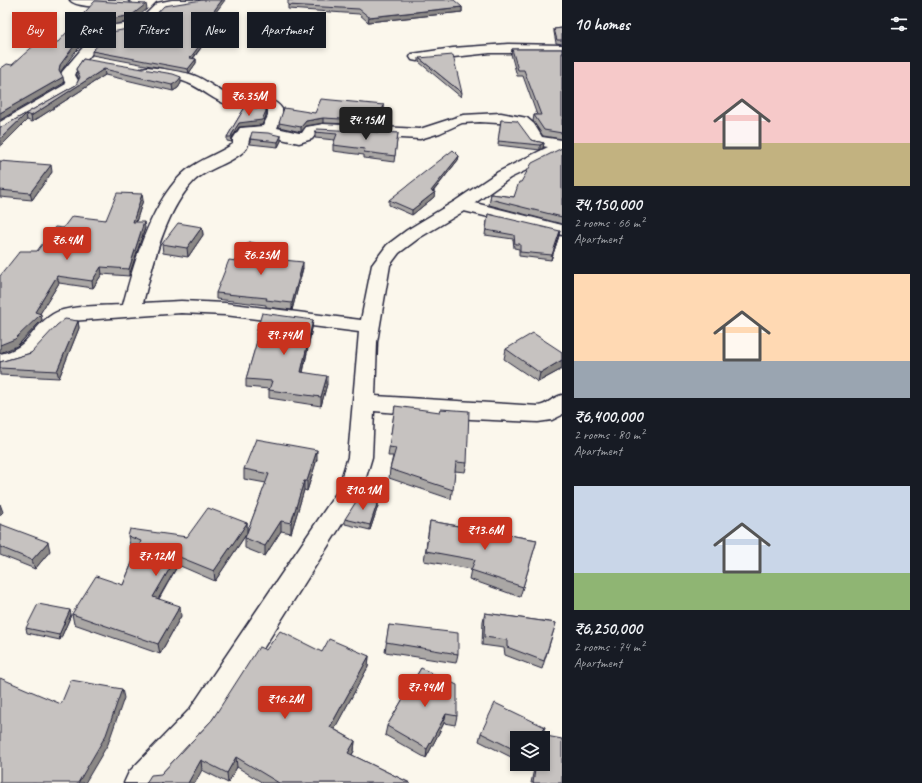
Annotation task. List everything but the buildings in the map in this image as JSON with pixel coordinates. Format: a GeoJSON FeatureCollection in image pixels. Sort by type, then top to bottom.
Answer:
{"type":"FeatureCollection","features":[{"type":"Feature","properties":{"kind":"street"},"geometry":{"type":"LineString","coordinates":[[76,0],[82,2],[161,5],[200,0]]}},
{"type":"Feature","properties":{"kind":"street"},"geometry":{"type":"LineString","coordinates":[[0,128],[71,87],[73,84],[68,75],[69,72],[107,31],[141,24],[155,8],[161,5]]}},
{"type":"Feature","properties":{"kind":"street"},"geometry":{"type":"LineString","coordinates":[[417,57],[474,49],[508,47],[562,49]]}},
{"type":"Feature","properties":{"kind":"street"},"geometry":{"type":"LineString","coordinates":[[80,59],[95,62]]}},
{"type":"Feature","properties":{"kind":"street"},"geometry":{"type":"LineString","coordinates":[[131,68],[190,79],[234,102],[264,102],[272,104],[275,109],[275,116],[268,131]]}},
{"type":"Feature","properties":{"kind":"street"},"geometry":{"type":"LineString","coordinates":[[131,310],[142,267],[159,224],[174,196],[188,178],[240,146],[241,139],[245,131],[268,131],[299,138],[307,136],[311,130],[323,129],[420,134],[429,133],[466,118],[516,119],[523,121],[526,124],[536,141],[562,146]]}},
{"type":"Feature","properties":{"kind":"street"},"geometry":{"type":"LineString","coordinates":[[140,783],[201,719],[349,494],[360,457],[367,342],[381,265],[393,249],[413,234],[461,205],[504,175],[562,146]]}},
{"type":"Feature","properties":{"kind":"street"},"geometry":{"type":"LineString","coordinates":[[461,205],[562,230]]}},
{"type":"Feature","properties":{"kind":"street"},"geometry":{"type":"LineString","coordinates":[[0,361],[19,356],[26,352],[57,320],[66,315],[181,307],[225,309],[370,327]]}},
{"type":"Feature","properties":{"kind":"street"},"geometry":{"type":"LineString","coordinates":[[364,403],[471,411],[538,414],[552,412],[562,402]]}}]}
